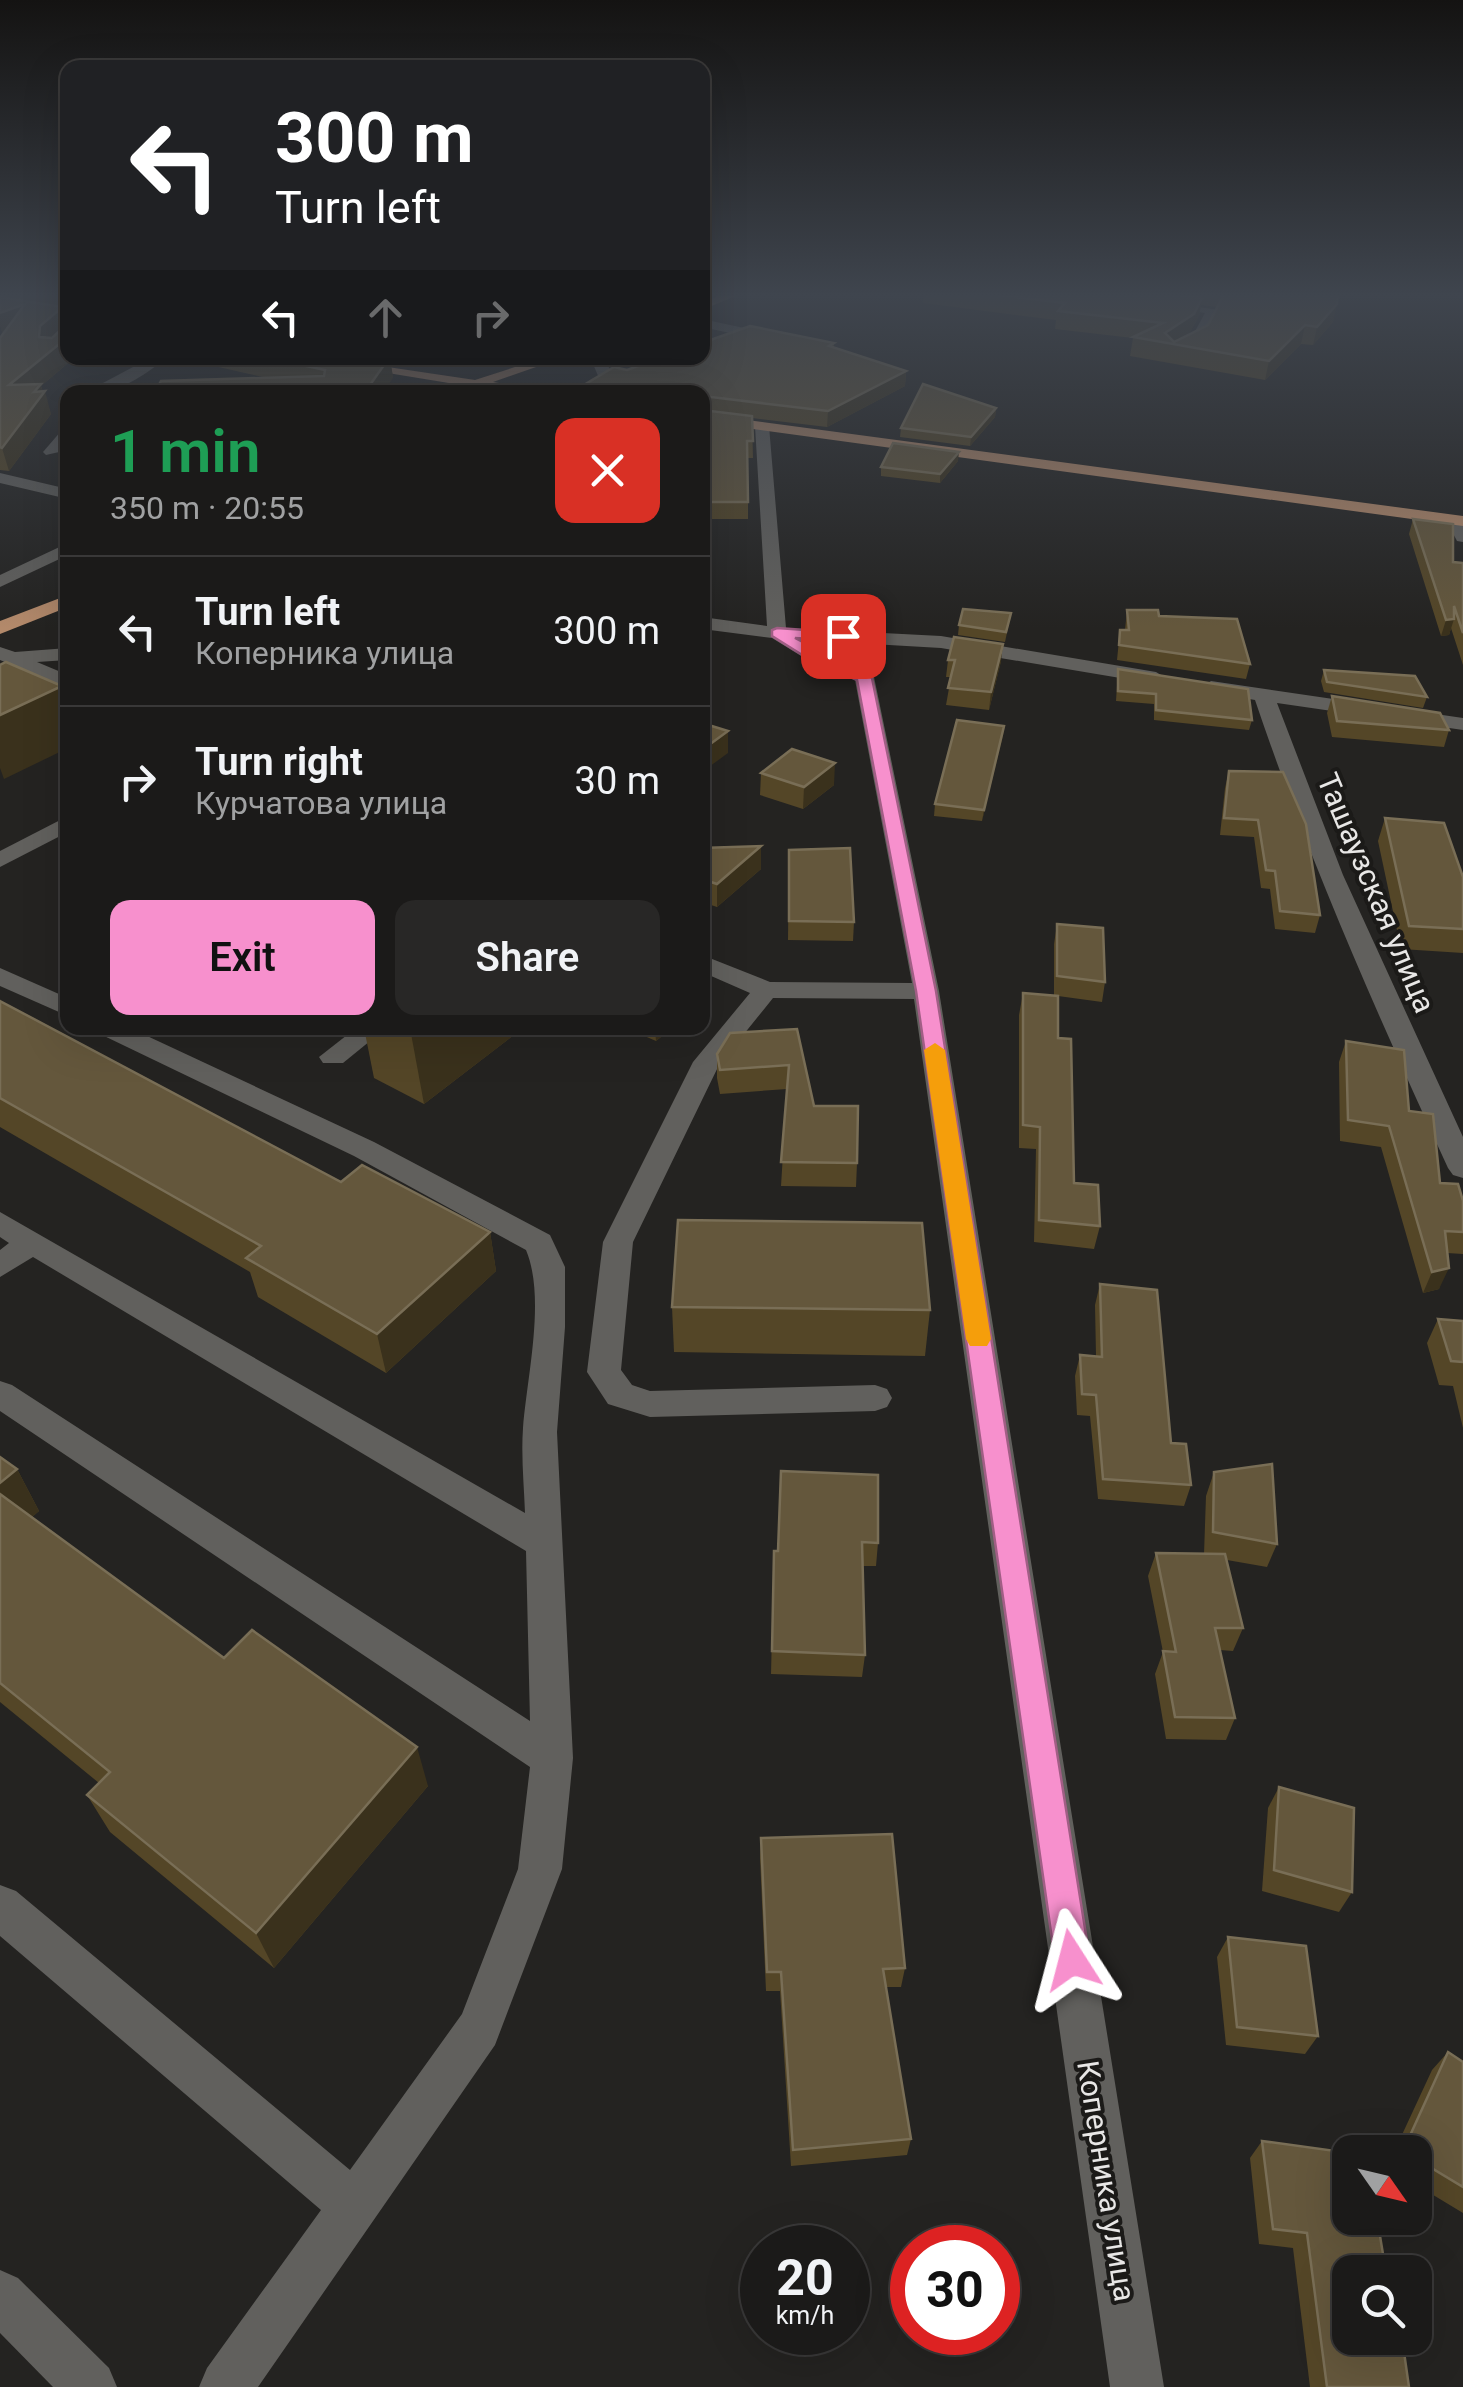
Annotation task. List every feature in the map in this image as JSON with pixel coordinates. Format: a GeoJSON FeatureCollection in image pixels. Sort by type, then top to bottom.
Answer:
{"type":"FeatureCollection","features":[{"type":"Feature","properties":{"kind":"main road"},"geometry":{"type":"LineString","coordinates":[[710,419],[1459,520]]}},
{"type":"Feature","properties":{"kind":"main road"},"geometry":{"type":"LineString","coordinates":[[0,628],[60,603]]}},
{"type":"Feature","properties":{"kind":"street"},"geometry":{"type":"LineString","coordinates":[[762,426],[777,633]]}},
{"type":"Feature","properties":{"kind":"street"},"geometry":{"type":"LineString","coordinates":[[51,452],[60,439]]}},
{"type":"Feature","properties":{"kind":"street"},"geometry":{"type":"LineString","coordinates":[[0,478],[60,492]]}},
{"type":"Feature","properties":{"kind":"street"},"geometry":{"type":"LineString","coordinates":[[1459,520],[1463,537]]}},
{"type":"Feature","properties":{"kind":"street"},"geometry":{"type":"LineString","coordinates":[[0,582],[60,552]]}},
{"type":"Feature","properties":{"kind":"street"},"geometry":{"type":"LineString","coordinates":[[710,624],[777,633],[941,642],[1463,724]]}},
{"type":"Feature","properties":{"kind":"street","name":"Коперника улица"},"geometry":{"type":"LineString","coordinates":[[777,633],[812,655],[864,678],[926,991],[1137,2387]]}},
{"type":"Feature","properties":{"kind":"street"},"geometry":{"type":"LineString","coordinates":[[7,656],[60,654]]}},
{"type":"Feature","properties":{"kind":"street"},"geometry":{"type":"LineString","coordinates":[[7,656],[60,679]]}},
{"type":"Feature","properties":{"kind":"street","name":"Ташаузская улица"},"geometry":{"type":"LineString","coordinates":[[1264,695],[1296,792],[1363,957],[1463,1168]]}},
{"type":"Feature","properties":{"kind":"street"},"geometry":{"type":"LineString","coordinates":[[0,860],[60,828]]}},
{"type":"Feature","properties":{"kind":"street"},"geometry":{"type":"LineString","coordinates":[[710,966],[766,990],[926,991]]}},
{"type":"Feature","properties":{"kind":"street"},"geometry":{"type":"LineString","coordinates":[[0,976],[60,1004]]}},
{"type":"Feature","properties":{"kind":"street"},"geometry":{"type":"LineString","coordinates":[[766,990],[707,1062],[618,1242],[604,1372],[620,1395],[650,1404],[876,1398]]}},
{"type":"Feature","properties":{"kind":"street"},"geometry":{"type":"LineString","coordinates":[[123,1035],[364,1149],[539,1243],[549,1268],[549,1326],[540,1432],[552,1758],[540,1869],[479,2029],[226,2387]]}},
{"type":"Feature","properties":{"kind":"street"},"geometry":{"type":"LineString","coordinates":[[333,1057],[363,1035]]}},
{"type":"Feature","properties":{"kind":"street"},"geometry":{"type":"LineString","coordinates":[[0,1223],[547,1546]]}},
{"type":"Feature","properties":{"kind":"street"},"geometry":{"type":"LineString","coordinates":[[0,1266],[32,1242]]}},
{"type":"Feature","properties":{"kind":"street"},"geometry":{"type":"LineString","coordinates":[[0,1394],[552,1758]]}},
{"type":"Feature","properties":{"kind":"street"},"geometry":{"type":"LineString","coordinates":[[0,1907],[356,2207]]}},
{"type":"Feature","properties":{"kind":"street"},"geometry":{"type":"LineString","coordinates":[[0,2296],[90,2387]]}},
{"type":"Feature","properties":{"kind":"building"},"geometry":{"type":"Polygon","coordinates":[[[0,405],[34,405],[2,448],[0,405]]]}},
{"type":"Feature","properties":{"kind":"building"},"geometry":{"type":"Polygon","coordinates":[[[781,405],[839,405],[828,411],[781,405]]]}},
{"type":"Feature","properties":{"kind":"building"},"geometry":{"type":"Polygon","coordinates":[[[912,405],[996,408],[971,437],[901,428],[912,405]]]}},
{"type":"Feature","properties":{"kind":"building"},"geometry":{"type":"Polygon","coordinates":[[[710,411],[752,416],[753,441],[747,441],[748,502],[710,502],[710,411]]]}},
{"type":"Feature","properties":{"kind":"building"},"geometry":{"type":"Polygon","coordinates":[[[893,443],[959,452],[940,474],[881,467],[893,443]]]}},
{"type":"Feature","properties":{"kind":"building"},"geometry":{"type":"Polygon","coordinates":[[[1413,519],[1453,524],[1453,562],[1463,563],[1463,633],[1454,606],[1454,619],[1446,620],[1413,519]]]}},
{"type":"Feature","properties":{"kind":"building"},"geometry":{"type":"Polygon","coordinates":[[[963,609],[1011,613],[1006,632],[959,625],[963,609]]]}},
{"type":"Feature","properties":{"kind":"building"},"geometry":{"type":"Polygon","coordinates":[[[1127,610],[1158,610],[1159,616],[1237,619],[1250,664],[1119,645],[1120,630],[1129,630],[1127,610]]]}},
{"type":"Feature","properties":{"kind":"building"},"geometry":{"type":"Polygon","coordinates":[[[954,637],[1003,644],[991,692],[948,688],[955,660],[948,660],[954,637]]]}},
{"type":"Feature","properties":{"kind":"building"},"geometry":{"type":"Polygon","coordinates":[[[6,662],[60,687],[0,715],[0,665],[6,662]]]}},
{"type":"Feature","properties":{"kind":"building"},"geometry":{"type":"Polygon","coordinates":[[[1118,669],[1248,689],[1252,720],[1156,710],[1156,694],[1118,691],[1118,669]]]}},
{"type":"Feature","properties":{"kind":"building"},"geometry":{"type":"Polygon","coordinates":[[[1324,670],[1415,676],[1427,697],[1327,682],[1324,670]]]}},
{"type":"Feature","properties":{"kind":"building"},"geometry":{"type":"Polygon","coordinates":[[[1332,696],[1440,713],[1449,730],[1337,721],[1332,696]]]}},
{"type":"Feature","properties":{"kind":"building"},"geometry":{"type":"Polygon","coordinates":[[[957,720],[1004,726],[984,810],[935,804],[957,720]]]}},
{"type":"Feature","properties":{"kind":"building"},"geometry":{"type":"Polygon","coordinates":[[[710,725],[728,731],[710,744],[710,725]]]}},
{"type":"Feature","properties":{"kind":"building"},"geometry":{"type":"Polygon","coordinates":[[[792,749],[835,763],[804,787],[761,773],[792,749]]]}},
{"type":"Feature","properties":{"kind":"building"},"geometry":{"type":"Polygon","coordinates":[[[1229,771],[1283,772],[1306,824],[1320,915],[1280,911],[1275,871],[1266,870],[1258,820],[1224,818],[1229,771]]]}},
{"type":"Feature","properties":{"kind":"building"},"geometry":{"type":"Polygon","coordinates":[[[1385,818],[1444,823],[1463,877],[1463,929],[1409,926],[1385,818]]]}},
{"type":"Feature","properties":{"kind":"building"},"geometry":{"type":"Polygon","coordinates":[[[761,846],[717,884],[710,882],[710,848],[761,846]]]}},
{"type":"Feature","properties":{"kind":"building"},"geometry":{"type":"Polygon","coordinates":[[[850,848],[854,922],[789,921],[789,850],[850,848]]]}},
{"type":"Feature","properties":{"kind":"building"},"geometry":{"type":"Polygon","coordinates":[[[1057,924],[1103,928],[1105,982],[1057,976],[1057,924]]]}},
{"type":"Feature","properties":{"kind":"building"},"geometry":{"type":"Polygon","coordinates":[[[1023,993],[1058,996],[1058,1038],[1071,1039],[1074,1183],[1098,1185],[1100,1226],[1039,1220],[1040,1127],[1023,1125],[1023,993]]]}},
{"type":"Feature","properties":{"kind":"building"},"geometry":{"type":"Polygon","coordinates":[[[0,1001],[341,1182],[362,1165],[490,1232],[377,1334],[246,1258],[261,1246],[0,1098],[0,1001]]]}},
{"type":"Feature","properties":{"kind":"building"},"geometry":{"type":"Polygon","coordinates":[[[797,1029],[814,1106],[858,1106],[857,1163],[781,1162],[789,1065],[720,1070],[717,1054],[730,1033],[797,1029]]]}},
{"type":"Feature","properties":{"kind":"building"},"geometry":{"type":"Polygon","coordinates":[[[1346,1041],[1404,1050],[1409,1111],[1433,1114],[1440,1183],[1458,1184],[1463,1201],[1463,1232],[1445,1231],[1449,1268],[1432,1272],[1389,1126],[1348,1120],[1346,1041]]]}},
{"type":"Feature","properties":{"kind":"building"},"geometry":{"type":"Polygon","coordinates":[[[678,1220],[922,1223],[930,1310],[672,1307],[678,1220]]]}},
{"type":"Feature","properties":{"kind":"building"},"geometry":{"type":"Polygon","coordinates":[[[1100,1284],[1157,1290],[1171,1443],[1186,1444],[1191,1485],[1103,1479],[1096,1395],[1082,1394],[1080,1355],[1102,1357],[1100,1284]]]}},
{"type":"Feature","properties":{"kind":"building"},"geometry":{"type":"Polygon","coordinates":[[[1438,1319],[1463,1321],[1463,1362],[1451,1361],[1438,1319]]]}},
{"type":"Feature","properties":{"kind":"building"},"geometry":{"type":"Polygon","coordinates":[[[0,1457],[17,1469],[0,1483],[0,1457]]]}},
{"type":"Feature","properties":{"kind":"building"},"geometry":{"type":"Polygon","coordinates":[[[1272,1464],[1277,1544],[1213,1532],[1214,1472],[1272,1464]]]}},
{"type":"Feature","properties":{"kind":"building"},"geometry":{"type":"Polygon","coordinates":[[[781,1471],[878,1475],[878,1543],[862,1542],[865,1655],[772,1651],[781,1471]]]}},
{"type":"Feature","properties":{"kind":"building"},"geometry":{"type":"Polygon","coordinates":[[[0,1494],[224,1658],[252,1630],[417,1747],[256,1933],[87,1795],[110,1772],[0,1683],[0,1494]]]}},
{"type":"Feature","properties":{"kind":"building"},"geometry":{"type":"Polygon","coordinates":[[[1156,1553],[1225,1554],[1243,1628],[1215,1628],[1235,1718],[1175,1717],[1163,1651],[1176,1652],[1156,1553]]]}},
{"type":"Feature","properties":{"kind":"building"},"geometry":{"type":"Polygon","coordinates":[[[1279,1787],[1354,1808],[1352,1892],[1274,1870],[1279,1787]]]}},
{"type":"Feature","properties":{"kind":"building"},"geometry":{"type":"Polygon","coordinates":[[[892,1834],[905,1968],[883,1969],[911,2139],[793,2150],[781,1972],[767,1972],[761,1838],[892,1834]]]}},
{"type":"Feature","properties":{"kind":"building"},"geometry":{"type":"Polygon","coordinates":[[[1228,1937],[1306,1946],[1318,2036],[1237,2027],[1228,1937]]]}},
{"type":"Feature","properties":{"kind":"building"},"geometry":{"type":"Polygon","coordinates":[[[1448,2052],[1463,2062],[1463,2187],[1432,2168],[1432,2135],[1410,2135],[1448,2052]]]}},
{"type":"Feature","properties":{"kind":"building"},"geometry":{"type":"Polygon","coordinates":[[[1262,2141],[1332,2151],[1332,2235],[1380,2235],[1383,2255],[1332,2255],[1332,2355],[1404,2355],[1409,2387],[1327,2387],[1307,2233],[1273,2229],[1262,2141]]]}},
{"type":"Feature","properties":{"kind":"slow traffic"},"geometry":{"type":"LineString","coordinates":[[935,1050],[978,1339]]}},
{"type":"Feature","properties":{"kind":"route"},"geometry":{"type":"LineString","coordinates":[[843,636],[777,633],[812,655],[845,666],[864,678],[926,991],[1072,1960]]}}]}
